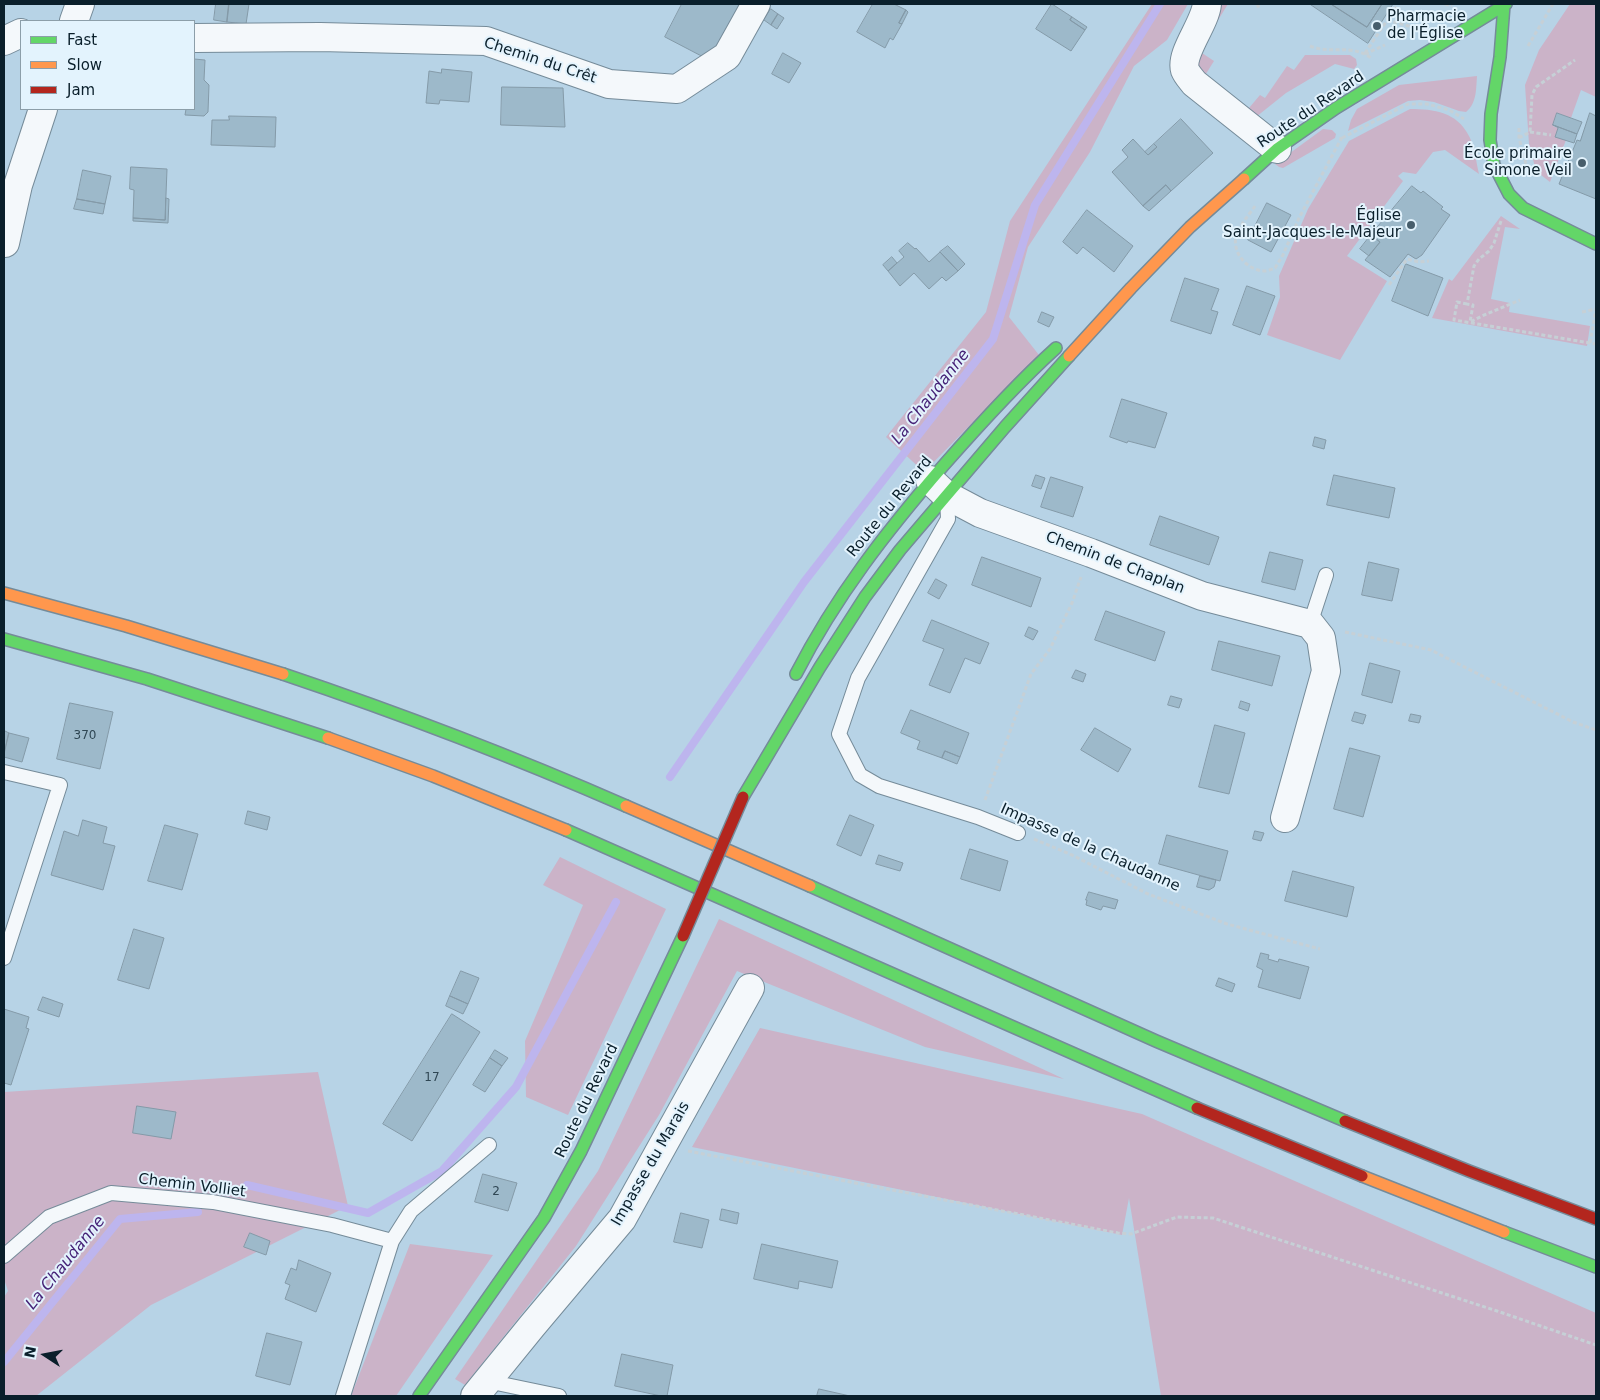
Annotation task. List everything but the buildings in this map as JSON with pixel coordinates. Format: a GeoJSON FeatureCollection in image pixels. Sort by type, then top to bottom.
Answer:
{"type":"FeatureCollection","features":[{"type":"Feature","properties":{"kind":"main road","name":"Route du Revard"},"geometry":{"type":"LineString","coordinates":[[792,681],[826,617],[868,556],[938,488],[1005,427],[1131,288],[1190,227],[1277,149],[1336,108],[1504,4]]}},
{"type":"Feature","properties":{"kind":"main road"},"geometry":{"type":"LineString","coordinates":[[1504,4],[1500,58],[1491,114],[1490,140],[1494,165],[1509,194],[1523,208],[1596,244]]}},
{"type":"Feature","properties":{"kind":"main road","name":"Route du Revard"},"geometry":{"type":"LineString","coordinates":[[1077,330],[1131,288]]}},
{"type":"Feature","properties":{"kind":"main road","name":"Route du Revard"},"geometry":{"type":"LineString","coordinates":[[744,797],[820,666],[865,597],[900,550],[938,488],[990,411],[1062,342]]}},
{"type":"Feature","properties":{"kind":"main road"},"geometry":{"type":"LineString","coordinates":[[4,592],[149,632],[264,667],[488,748],[593,791],[807,884],[1120,1024],[1312,1107],[1457,1167],[1596,1219]]}},
{"type":"Feature","properties":{"kind":"main road"},"geometry":{"type":"LineString","coordinates":[[4,639],[132,675],[248,711],[356,748],[474,792],[582,836],[1164,1094],[1409,1196],[1596,1267]]}},
{"type":"Feature","properties":{"kind":"main road","name":"Route du Revard"},"geometry":{"type":"LineString","coordinates":[[419,1396],[544,1218],[581,1152],[683,936],[744,797],[770,728]]}},
{"type":"Feature","properties":{"kind":"street"},"geometry":{"type":"LineString","coordinates":[[74,20],[80,4]]}},
{"type":"Feature","properties":{"kind":"street","name":"Chemin du Crêt"},"geometry":{"type":"LineString","coordinates":[[195,38],[320,37],[486,41],[610,84],[677,89],[726,56],[756,4]]}},
{"type":"Feature","properties":{"kind":"street"},"geometry":{"type":"LineString","coordinates":[[1207,4],[1206,13],[1186,54],[1185,70],[1194,84],[1277,149]]}},
{"type":"Feature","properties":{"kind":"street"},"geometry":{"type":"LineString","coordinates":[[4,41],[20,33]]}},
{"type":"Feature","properties":{"kind":"street"},"geometry":{"type":"LineString","coordinates":[[4,244],[18,185],[43,110]]}},
{"type":"Feature","properties":{"kind":"street","name":"Chemin de Chaplan"},"geometry":{"type":"LineString","coordinates":[[938,488],[980,513],[1091,552],[1202,596],[1316,631]]}},
{"type":"Feature","properties":{"kind":"street"},"geometry":{"type":"LineString","coordinates":[[1285,818],[1326,671],[1316,631]]}},
{"type":"Feature","properties":{"kind":"street","name":"Impasse du Marais"},"geometry":{"type":"LineString","coordinates":[[481,1389],[622,1219],[750,988]]}},
{"type":"Feature","properties":{"kind":"lane","name":"Impasse de la Chaudanne"},"geometry":{"type":"LineString","coordinates":[[938,488],[948,519],[858,678],[839,734],[860,775],[879,786],[978,817],[1018,833]]}},
{"type":"Feature","properties":{"kind":"lane"},"geometry":{"type":"LineString","coordinates":[[1316,631],[1326,575]]}},
{"type":"Feature","properties":{"kind":"lane"},"geometry":{"type":"LineString","coordinates":[[4,772],[60,785],[4,958]]}},
{"type":"Feature","properties":{"kind":"lane"},"geometry":{"type":"LineString","coordinates":[[343,1396],[392,1241],[410,1211],[489,1145]]}},
{"type":"Feature","properties":{"kind":"lane","name":"Chemin Volliet"},"geometry":{"type":"LineString","coordinates":[[4,1256],[49,1217],[111,1193],[213,1202],[332,1225],[392,1241]]}},
{"type":"Feature","properties":{"kind":"lane"},"geometry":{"type":"LineString","coordinates":[[481,1389],[559,1396]]}},
{"type":"Feature","properties":{"kind":"path"},"geometry":{"type":"LineString","coordinates":[[1256,4],[1259,8]]}},
{"type":"Feature","properties":{"kind":"path"},"geometry":{"type":"LineString","coordinates":[[1365,54],[1398,4]]}},
{"type":"Feature","properties":{"kind":"path"},"geometry":{"type":"LineString","coordinates":[[1526,54],[1528,45],[1553,4]]}},
{"type":"Feature","properties":{"kind":"path"},"geometry":{"type":"LineString","coordinates":[[1387,20],[1422,30]]}},
{"type":"Feature","properties":{"kind":"path"},"geometry":{"type":"LineString","coordinates":[[1310,46],[1319,50],[1350,49],[1365,54],[1377,63],[1388,77]]}},
{"type":"Feature","properties":{"kind":"path"},"geometry":{"type":"LineString","coordinates":[[1530,132],[1532,95],[1536,87],[1575,60]]}},
{"type":"Feature","properties":{"kind":"path"},"geometry":{"type":"LineString","coordinates":[[1332,143],[1408,104],[1427,104],[1449,110],[1465,119],[1468,125]]}},
{"type":"Feature","properties":{"kind":"path"},"geometry":{"type":"LineString","coordinates":[[1518,119],[1519,138],[1527,170]]}},
{"type":"Feature","properties":{"kind":"path"},"geometry":{"type":"LineString","coordinates":[[1519,138],[1530,132],[1550,134]]}},
{"type":"Feature","properties":{"kind":"path"},"geometry":{"type":"LineString","coordinates":[[1258,201],[1237,233],[1234,245],[1240,257],[1253,268],[1265,271],[1275,268],[1283,255],[1299,218],[1341,138]]}},
{"type":"Feature","properties":{"kind":"path"},"geometry":{"type":"LineString","coordinates":[[1467,304],[1474,266],[1478,259],[1489,251],[1494,243],[1505,211],[1517,216],[1523,208]]}},
{"type":"Feature","properties":{"kind":"path"},"geometry":{"type":"LineString","coordinates":[[1389,285],[1407,259],[1419,262],[1429,261]]}},
{"type":"Feature","properties":{"kind":"path"},"geometry":{"type":"LineString","coordinates":[[1470,322],[1520,300]]}},
{"type":"Feature","properties":{"kind":"path"},"geometry":{"type":"LineString","coordinates":[[1470,322],[1473,305],[1457,302],[1454,320],[1596,344]]}},
{"type":"Feature","properties":{"kind":"path"},"geometry":{"type":"LineString","coordinates":[[1582,312],[1596,309],[1594,333],[1590,343]]}},
{"type":"Feature","properties":{"kind":"path"},"geometry":{"type":"LineString","coordinates":[[978,817],[1031,674],[1050,649],[1072,603],[1091,552]]}},
{"type":"Feature","properties":{"kind":"path"},"geometry":{"type":"LineString","coordinates":[[1316,631],[1336,631],[1431,650],[1573,722],[1596,730]]}},
{"type":"Feature","properties":{"kind":"path","name":"Impasse de la Chaudanne"},"geometry":{"type":"LineString","coordinates":[[1018,833],[1072,855],[1157,897],[1227,924],[1320,949]]}},
{"type":"Feature","properties":{"kind":"path"},"geometry":{"type":"LineString","coordinates":[[662,1146],[1118,1233],[1131,1234],[1177,1217],[1213,1218],[1596,1345]]}},
{"type":"Feature","properties":{"kind":"shaded area"},"geometry":{"type":"Polygon","coordinates":[[[1152,4],[1188,4],[1167,40],[1134,66],[1090,152],[1028,247],[1009,317],[1039,355],[924,472],[886,437],[986,312],[1010,221],[1152,4]]]}},
{"type":"Feature","properties":{"kind":"shaded area"},"geometry":{"type":"Polygon","coordinates":[[[1216,4],[1228,4],[1199,51],[1214,61],[1204,77],[1249,108],[1260,95],[1265,98],[1287,66],[1294,70],[1305,55],[1350,55],[1356,59],[1357,65],[1354,69],[1335,64],[1286,93],[1256,117],[1201,80],[1194,67],[1193,50],[1214,12],[1216,4]]]}},
{"type":"Feature","properties":{"kind":"shaded area"},"geometry":{"type":"Polygon","coordinates":[[[1570,4],[1596,4],[1596,97],[1581,90],[1571,118],[1557,113],[1553,126],[1558,128],[1566,140],[1550,182],[1536,171],[1529,144],[1525,85],[1539,50],[1570,4]]]}},
{"type":"Feature","properties":{"kind":"shaded area"},"geometry":{"type":"Polygon","coordinates":[[[1477,76],[1474,100],[1466,112],[1434,102],[1408,101],[1348,131],[1357,109],[1399,85],[1477,76]]]}},
{"type":"Feature","properties":{"kind":"shaded area"},"geometry":{"type":"Polygon","coordinates":[[[1410,109],[1444,113],[1458,122],[1471,140],[1479,174],[1445,150],[1433,152],[1416,174],[1403,172],[1398,176],[1403,181],[1347,256],[1387,281],[1340,360],[1267,335],[1280,297],[1279,276],[1308,209],[1349,141],[1410,109]]]}},
{"type":"Feature","properties":{"kind":"shaded area"},"geometry":{"type":"Polygon","coordinates":[[[1323,129],[1332,130],[1336,134],[1335,138],[1283,168],[1275,164],[1323,129]]]}},
{"type":"Feature","properties":{"kind":"shaded area"},"geometry":{"type":"Polygon","coordinates":[[[1501,216],[1520,229],[1505,227],[1491,299],[1510,303],[1509,312],[1590,326],[1587,346],[1432,318],[1449,279],[1452,281],[1501,216]]]}},
{"type":"Feature","properties":{"kind":"shaded area"},"geometry":{"type":"Polygon","coordinates":[[[560,857],[666,909],[568,1115],[526,1097],[525,1041],[583,905],[543,885],[560,857]]]}},
{"type":"Feature","properties":{"kind":"shaded area"},"geometry":{"type":"Polygon","coordinates":[[[719,919],[1064,1079],[925,1047],[737,971],[659,1115],[576,1246],[465,1385],[455,1379],[598,1171],[719,919]]]}},
{"type":"Feature","properties":{"kind":"shaded area"},"geometry":{"type":"Polygon","coordinates":[[[760,1028],[1142,1114],[1596,1313],[1596,1396],[1161,1396],[1129,1198],[1122,1235],[692,1147],[760,1028]]]}},
{"type":"Feature","properties":{"kind":"shaded area"},"geometry":{"type":"Polygon","coordinates":[[[318,1072],[348,1206],[151,1305],[36,1396],[4,1396],[4,1297],[8,1291],[4,1279],[4,1092],[318,1072]]]}},
{"type":"Feature","properties":{"kind":"shaded area"},"geometry":{"type":"Polygon","coordinates":[[[410,1244],[493,1255],[396,1396],[351,1396],[410,1244]]]}},
{"type":"Feature","properties":{"kind":"waterway","name":"La Chaudanne"},"geometry":{"type":"LineString","coordinates":[[670,777],[804,582],[993,339],[1035,205],[1160,4]]}},
{"type":"Feature","properties":{"kind":"waterway"},"geometry":{"type":"LineString","coordinates":[[247,1185],[368,1213],[442,1171],[516,1087],[616,902]]}},
{"type":"Feature","properties":{"kind":"waterway","name":"La Chaudanne"},"geometry":{"type":"LineString","coordinates":[[4,1362],[120,1219],[198,1212]]}},
{"type":"Feature","properties":{"kind":"traffic: fast"},"geometry":{"type":"LineString","coordinates":[[1244,179],[1277,149],[1336,108],[1506,4]]}},
{"type":"Feature","properties":{"kind":"traffic: fast"},"geometry":{"type":"LineString","coordinates":[[1504,5],[1500,57],[1491,114],[1490,140],[1494,165],[1509,194],[1523,208],[1596,244]]}},
{"type":"Feature","properties":{"kind":"traffic: fast"},"geometry":{"type":"LineString","coordinates":[[796,674],[811,645],[845,591],[882,540],[984,420],[1056,348]]}},
{"type":"Feature","properties":{"kind":"traffic: fast"},"geometry":{"type":"LineString","coordinates":[[743,797],[820,667],[865,597],[900,550],[1005,427],[1069,356]]}},
{"type":"Feature","properties":{"kind":"traffic: fast"},"geometry":{"type":"LineString","coordinates":[[4,639],[147,679],[328,738]]}},
{"type":"Feature","properties":{"kind":"traffic: fast"},"geometry":{"type":"LineString","coordinates":[[283,674],[456,736],[626,806]]}},
{"type":"Feature","properties":{"kind":"traffic: fast"},"geometry":{"type":"LineString","coordinates":[[566,830],[1197,1108]]}},
{"type":"Feature","properties":{"kind":"traffic: fast"},"geometry":{"type":"LineString","coordinates":[[810,886],[1156,1041],[1345,1121]]}},
{"type":"Feature","properties":{"kind":"traffic: fast"},"geometry":{"type":"LineString","coordinates":[[419,1396],[544,1218],[581,1151],[683,936]]}},
{"type":"Feature","properties":{"kind":"traffic: fast"},"geometry":{"type":"LineString","coordinates":[[1504,1232],[1596,1267]]}},
{"type":"Feature","properties":{"kind":"traffic: slow"},"geometry":{"type":"LineString","coordinates":[[1069,356],[1190,227],[1244,179]]}},
{"type":"Feature","properties":{"kind":"traffic: slow"},"geometry":{"type":"LineString","coordinates":[[4,593],[126,626],[283,674]]}},
{"type":"Feature","properties":{"kind":"traffic: slow"},"geometry":{"type":"LineString","coordinates":[[328,738],[433,776],[566,830]]}},
{"type":"Feature","properties":{"kind":"traffic: slow"},"geometry":{"type":"LineString","coordinates":[[626,806],[810,886]]}},
{"type":"Feature","properties":{"kind":"traffic: slow"},"geometry":{"type":"LineString","coordinates":[[1362,1176],[1504,1232]]}},
{"type":"Feature","properties":{"kind":"traffic: jam"},"geometry":{"type":"LineString","coordinates":[[683,936],[743,797]]}},
{"type":"Feature","properties":{"kind":"traffic: jam"},"geometry":{"type":"LineString","coordinates":[[1197,1108],[1362,1176]]}},
{"type":"Feature","properties":{"kind":"traffic: jam"},"geometry":{"type":"LineString","coordinates":[[1345,1121],[1596,1219]]}},
{"type":"Feature","properties":{"kind":"place","name":"Pharmacie de l'Église"},"geometry":{"type":"Point","coordinates":[1377,26]}},
{"type":"Feature","properties":{"kind":"place","name":"École primaire Simone Veil"},"geometry":{"type":"Point","coordinates":[1582,163]}},
{"type":"Feature","properties":{"kind":"place","name":"Église Saint-Jacques-le-Majeur"},"geometry":{"type":"Point","coordinates":[1411,225]}}]}
